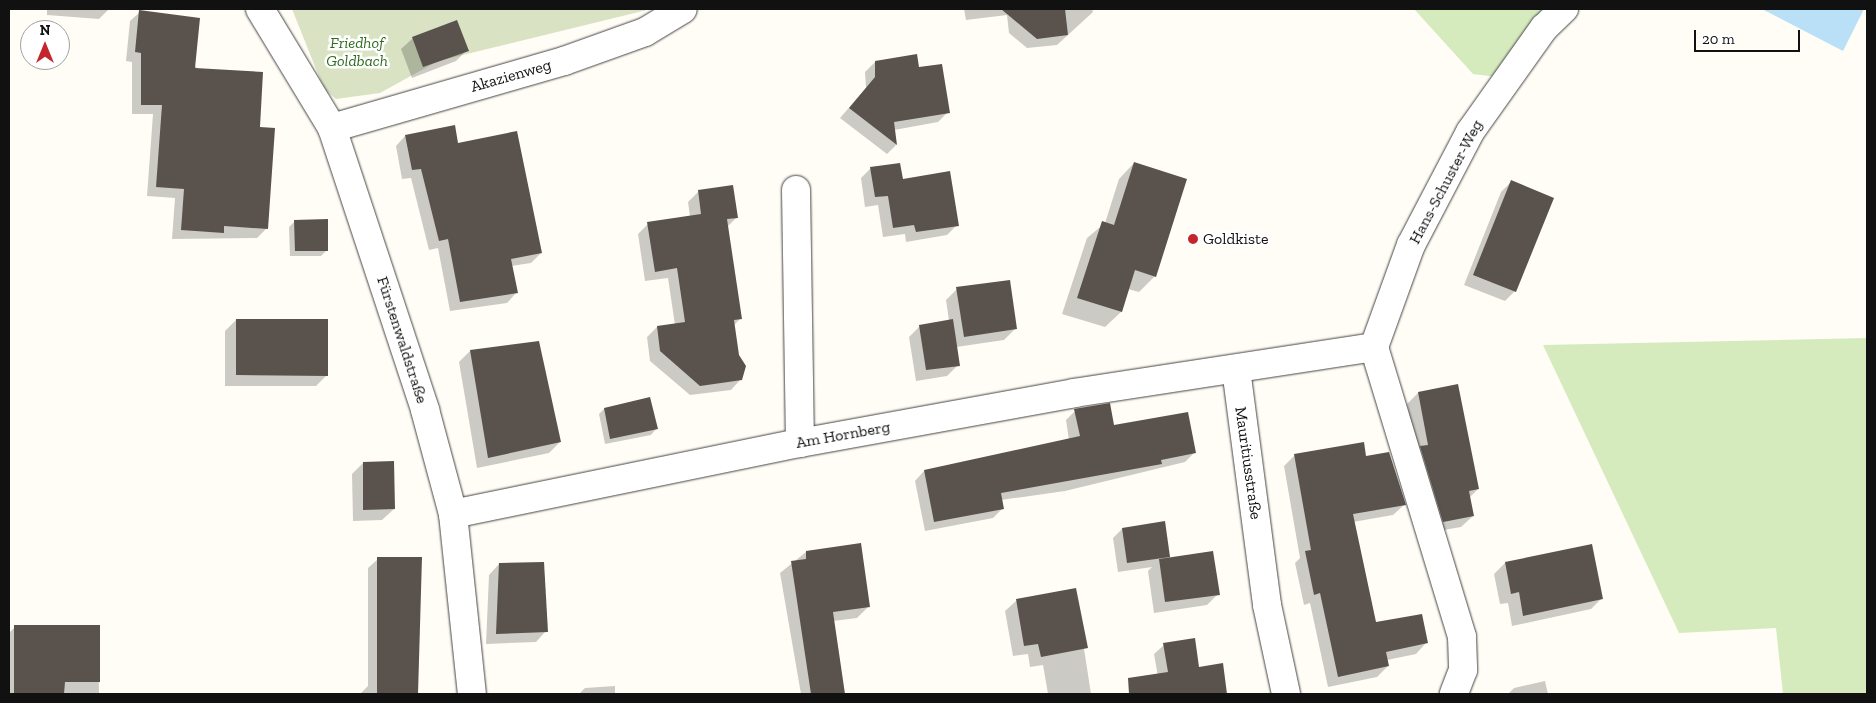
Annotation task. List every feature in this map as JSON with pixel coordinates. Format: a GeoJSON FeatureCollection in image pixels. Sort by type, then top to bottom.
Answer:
{"type":"FeatureCollection","features":[{"type":"Feature","properties":{"kind":"street","name":"Fürstenwaldstraße"},"geometry":{"type":"LineString","coordinates":[[260,9],[332,128],[425,410],[453,514],[472,694]]}},
{"type":"Feature","properties":{"kind":"street","name":"Akazienweg"},"geometry":{"type":"LineString","coordinates":[[332,128],[564,61],[645,32],[683,9]]}},
{"type":"Feature","properties":{"kind":"street","name":"Hans-Schuster-Weg"},"geometry":{"type":"LineString","coordinates":[[1374,347],[1411,245],[1470,132],[1544,28],[1564,9]]}},
{"type":"Feature","properties":{"kind":"street"},"geometry":{"type":"LineString","coordinates":[[796,190],[800,442]]}},
{"type":"Feature","properties":{"kind":"street"},"geometry":{"type":"LineString","coordinates":[[1236,369],[1374,347],[1462,637],[1463,670],[1454,694]]}},
{"type":"Feature","properties":{"kind":"street","name":"Am Hornberg"},"geometry":{"type":"LineString","coordinates":[[453,514],[800,442],[1236,369]]}},
{"type":"Feature","properties":{"kind":"street","name":"Mauritiusstraße"},"geometry":{"type":"LineString","coordinates":[[1236,369],[1267,605],[1286,694]]}},
{"type":"Feature","properties":{"kind":"green space","name":"Friedhof Goldbach"},"geometry":{"type":"Polygon","coordinates":[[[292,9],[651,9],[438,61],[380,93],[336,99],[324,89],[292,9]]]}},
{"type":"Feature","properties":{"kind":"green space"},"geometry":{"type":"Polygon","coordinates":[[[1414,9],[1553,9],[1497,77],[1473,74],[1414,9]]]}},
{"type":"Feature","properties":{"kind":"green space"},"geometry":{"type":"Polygon","coordinates":[[[1867,338],[1867,694],[1783,694],[1776,628],[1679,633],[1543,345],[1867,338]]]}},
{"type":"Feature","properties":{"kind":"water"},"geometry":{"type":"Polygon","coordinates":[[[1762,9],[1864,9],[1843,51],[1762,9]]]}},
{"type":"Feature","properties":{"kind":"building"},"geometry":{"type":"Polygon","coordinates":[[[1001,9],[1065,9],[1068,35],[1037,39],[1001,9]]]}},
{"type":"Feature","properties":{"kind":"building"},"geometry":{"type":"Polygon","coordinates":[[[139,10],[200,18],[195,68],[263,72],[260,127],[275,128],[268,229],[224,226],[224,233],[181,230],[184,189],[156,187],[162,105],[141,105],[141,53],[135,52],[139,10]]]}},
{"type":"Feature","properties":{"kind":"building"},"geometry":{"type":"Polygon","coordinates":[[[457,20],[469,51],[423,67],[412,37],[457,20]]]}},
{"type":"Feature","properties":{"kind":"building"},"geometry":{"type":"Polygon","coordinates":[[[917,54],[919,67],[942,64],[950,113],[894,122],[897,145],[849,108],[875,77],[875,61],[917,54]]]}},
{"type":"Feature","properties":{"kind":"building"},"geometry":{"type":"Polygon","coordinates":[[[455,125],[458,143],[517,131],[542,253],[511,259],[518,293],[460,302],[448,239],[439,241],[421,169],[412,170],[405,135],[455,125]]]}},
{"type":"Feature","properties":{"kind":"building"},"geometry":{"type":"Polygon","coordinates":[[[1134,162],[1187,179],[1156,277],[1135,270],[1122,312],[1077,298],[1102,221],[1114,225],[1134,162]]]}},
{"type":"Feature","properties":{"kind":"building"},"geometry":{"type":"Polygon","coordinates":[[[900,163],[903,179],[950,171],[959,226],[916,232],[914,225],[893,228],[888,196],[875,197],[870,167],[900,163]]]}},
{"type":"Feature","properties":{"kind":"building"},"geometry":{"type":"Polygon","coordinates":[[[1511,180],[1554,198],[1516,292],[1473,275],[1511,180]]]}},
{"type":"Feature","properties":{"kind":"building"},"geometry":{"type":"Polygon","coordinates":[[[733,185],[738,218],[727,219],[742,319],[734,320],[739,355],[746,366],[742,380],[700,386],[660,351],[657,326],[685,322],[677,268],[655,272],[647,222],[701,214],[698,190],[733,185]]]}},
{"type":"Feature","properties":{"kind":"building"},"geometry":{"type":"Polygon","coordinates":[[[328,219],[328,251],[295,251],[294,220],[328,219]]]}},
{"type":"Feature","properties":{"kind":"building"},"geometry":{"type":"Polygon","coordinates":[[[1010,280],[1017,329],[964,337],[956,287],[1010,280]]]}},
{"type":"Feature","properties":{"kind":"building"},"geometry":{"type":"Polygon","coordinates":[[[236,319],[328,319],[328,376],[236,375],[236,319]]]}},
{"type":"Feature","properties":{"kind":"building"},"geometry":{"type":"Polygon","coordinates":[[[953,319],[960,366],[926,370],[919,325],[953,319]]]}},
{"type":"Feature","properties":{"kind":"building"},"geometry":{"type":"Polygon","coordinates":[[[539,341],[561,442],[488,458],[470,350],[539,341]]]}},
{"type":"Feature","properties":{"kind":"building"},"geometry":{"type":"Polygon","coordinates":[[[1458,384],[1479,489],[1469,491],[1474,516],[1443,522],[1420,446],[1428,445],[1418,392],[1458,384]]]}},
{"type":"Feature","properties":{"kind":"building"},"geometry":{"type":"Polygon","coordinates":[[[650,397],[658,429],[610,439],[604,408],[650,397]]]}},
{"type":"Feature","properties":{"kind":"building"},"geometry":{"type":"Polygon","coordinates":[[[1110,403],[1114,425],[1188,412],[1196,453],[1161,460],[1162,464],[1001,493],[1004,509],[934,522],[924,470],[1080,436],[1074,409],[1110,403]]]}},
{"type":"Feature","properties":{"kind":"building"},"geometry":{"type":"Polygon","coordinates":[[[1364,442],[1366,456],[1389,452],[1406,505],[1353,514],[1376,622],[1422,614],[1428,643],[1386,652],[1389,666],[1338,677],[1320,593],[1314,595],[1305,551],[1311,550],[1294,454],[1364,442]]]}},
{"type":"Feature","properties":{"kind":"building"},"geometry":{"type":"Polygon","coordinates":[[[394,461],[395,509],[363,510],[363,462],[394,461]]]}},
{"type":"Feature","properties":{"kind":"building"},"geometry":{"type":"Polygon","coordinates":[[[1165,521],[1170,557],[1127,563],[1122,528],[1165,521]]]}},
{"type":"Feature","properties":{"kind":"building"},"geometry":{"type":"Polygon","coordinates":[[[861,543],[870,607],[833,612],[845,694],[811,694],[791,561],[806,559],[806,551],[861,543]]]}},
{"type":"Feature","properties":{"kind":"building"},"geometry":{"type":"Polygon","coordinates":[[[1592,544],[1603,599],[1523,616],[1519,592],[1511,594],[1505,562],[1592,544]]]}},
{"type":"Feature","properties":{"kind":"building"},"geometry":{"type":"Polygon","coordinates":[[[1213,551],[1220,595],[1165,602],[1159,559],[1213,551]]]}},
{"type":"Feature","properties":{"kind":"building"},"geometry":{"type":"Polygon","coordinates":[[[377,557],[422,557],[418,694],[377,694],[377,557]]]}},
{"type":"Feature","properties":{"kind":"building"},"geometry":{"type":"Polygon","coordinates":[[[544,562],[548,632],[496,634],[499,563],[544,562]]]}},
{"type":"Feature","properties":{"kind":"building"},"geometry":{"type":"Polygon","coordinates":[[[1076,588],[1088,648],[1041,657],[1038,644],[1024,646],[1016,599],[1076,588]]]}},
{"type":"Feature","properties":{"kind":"building"},"geometry":{"type":"Polygon","coordinates":[[[14,625],[100,625],[100,682],[65,682],[64,694],[14,694],[14,625]]]}},
{"type":"Feature","properties":{"kind":"building"},"geometry":{"type":"Polygon","coordinates":[[[1195,638],[1199,667],[1223,663],[1227,694],[1129,694],[1128,678],[1168,672],[1163,643],[1195,638]]]}},
{"type":"Feature","properties":{"kind":"place","name":"Goldkiste"},"geometry":{"type":"Point","coordinates":[1193,239]}}]}
